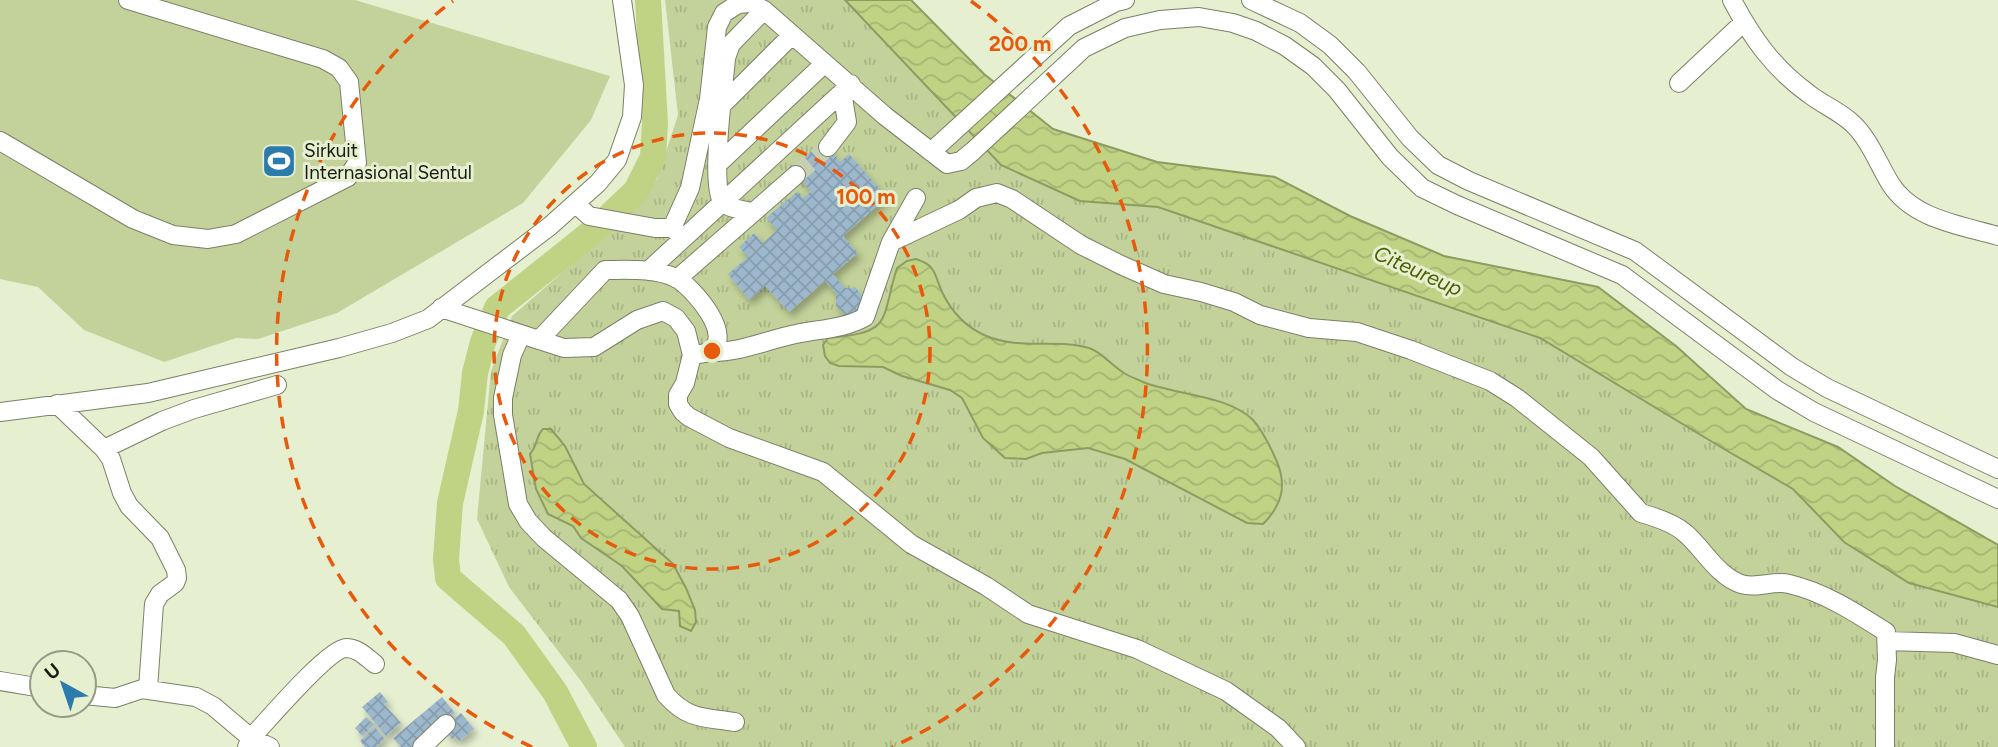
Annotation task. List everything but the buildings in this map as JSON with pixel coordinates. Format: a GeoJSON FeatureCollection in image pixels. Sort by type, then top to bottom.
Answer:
{"type":"FeatureCollection","features":[{"type":"Feature","properties":{"kind":"street"},"geometry":{"type":"LineString","coordinates":[[0,141],[132,219],[173,235],[208,239],[236,234],[348,177],[358,163],[349,82],[339,68],[323,59],[128,0]]}},
{"type":"Feature","properties":{"kind":"street"},"geometry":{"type":"LineString","coordinates":[[0,412],[148,393],[339,348],[392,333],[428,318],[576,204],[617,160],[632,117],[634,85],[622,0]]}},
{"type":"Feature","properties":{"kind":"street"},"geometry":{"type":"LineString","coordinates":[[931,152],[1069,26],[1125,0]]}},
{"type":"Feature","properties":{"kind":"street"},"geometry":{"type":"LineString","coordinates":[[1251,0],[1300,23],[1330,45],[1357,72],[1410,138],[1438,165],[1469,181],[1635,251],[1792,367],[1827,388],[1998,469]]}},
{"type":"Feature","properties":{"kind":"street"},"geometry":{"type":"LineString","coordinates":[[1732,0],[1755,41],[1777,68],[1796,85],[1856,127],[1901,198],[1930,215],[1998,236]]}},
{"type":"Feature","properties":{"kind":"street"},"geometry":{"type":"LineString","coordinates":[[648,271],[690,188],[709,99],[717,27],[724,13],[738,4],[750,3],[764,10],[847,88],[947,163],[961,161],[973,152],[1084,48],[1125,28],[1160,20],[1199,17],[1233,23],[1256,31],[1313,66],[1337,90],[1390,157],[1422,188],[1622,275],[1777,390],[1814,412],[1998,499]]}},
{"type":"Feature","properties":{"kind":"street"},"geometry":{"type":"LineString","coordinates":[[752,212],[727,206],[723,202],[718,192],[718,164],[726,58],[731,44],[764,10]]}},
{"type":"Feature","properties":{"kind":"street"},"geometry":{"type":"LineString","coordinates":[[1679,83],[1744,22]]}},
{"type":"Feature","properties":{"kind":"street"},"geometry":{"type":"LineString","coordinates":[[722,105],[792,36]]}},
{"type":"Feature","properties":{"kind":"street"},"geometry":{"type":"LineString","coordinates":[[1048,45],[1068,64]]}},
{"type":"Feature","properties":{"kind":"street"},"geometry":{"type":"LineString","coordinates":[[718,164],[824,64]]}},
{"type":"Feature","properties":{"kind":"street"},"geometry":{"type":"LineString","coordinates":[[576,204],[589,216],[670,231],[723,202],[847,88]]}},
{"type":"Feature","properties":{"kind":"street"},"geometry":{"type":"LineString","coordinates":[[828,147],[847,122],[847,88]]}},
{"type":"Feature","properties":{"kind":"street"},"geometry":{"type":"LineString","coordinates":[[677,279],[796,175]]}},
{"type":"Feature","properties":{"kind":"street"},"geometry":{"type":"LineString","coordinates":[[891,242],[959,210],[976,198],[997,194],[1012,199],[1082,245],[1164,284],[1212,295],[1260,315],[1309,328],[1357,332],[1490,380],[1591,457],[1641,513],[1684,532],[1726,575],[1741,584],[1762,586],[1787,583],[1809,590],[1854,612],[1886,632],[1885,747]]}},
{"type":"Feature","properties":{"kind":"street"},"geometry":{"type":"LineString","coordinates":[[700,353],[729,352],[795,334],[855,323],[865,317],[891,242],[916,198]]}},
{"type":"Feature","properties":{"kind":"street"},"geometry":{"type":"LineString","coordinates":[[539,340],[606,270],[648,271],[677,279],[705,305],[718,334],[718,342],[700,353],[678,395],[682,412],[729,438],[822,472],[911,544],[986,586],[1028,614],[1137,649],[1226,691],[1278,728],[1296,747]]}},
{"type":"Feature","properties":{"kind":"street"},"geometry":{"type":"LineString","coordinates":[[441,308],[565,348],[594,347],[637,320],[663,311],[676,318],[700,353]]}},
{"type":"Feature","properties":{"kind":"street"},"geometry":{"type":"LineString","coordinates":[[513,332],[503,415],[519,504],[528,521],[544,538],[619,600],[630,616],[666,695],[675,706],[685,713],[735,722]]}},
{"type":"Feature","properties":{"kind":"street"},"geometry":{"type":"LineString","coordinates":[[104,449],[194,409],[277,385]]}},
{"type":"Feature","properties":{"kind":"street"},"geometry":{"type":"LineString","coordinates":[[1814,412],[1827,388]]}},
{"type":"Feature","properties":{"kind":"street"},"geometry":{"type":"LineString","coordinates":[[57,404],[104,449],[111,459],[129,506],[160,538],[176,570],[175,583],[160,594],[154,604],[148,690]]}},
{"type":"Feature","properties":{"kind":"street"},"geometry":{"type":"LineString","coordinates":[[1887,641],[1954,643],[1998,655]]}},
{"type":"Feature","properties":{"kind":"street"},"geometry":{"type":"LineString","coordinates":[[249,743],[320,665],[335,653],[345,648],[358,650],[375,664]]}},
{"type":"Feature","properties":{"kind":"street"},"geometry":{"type":"LineString","coordinates":[[0,681],[28,686]]}},
{"type":"Feature","properties":{"kind":"street"},"geometry":{"type":"LineString","coordinates":[[98,696],[115,698],[142,689],[196,697],[206,702],[249,743],[270,747]]}},
{"type":"Feature","properties":{"kind":"street"},"geometry":{"type":"LineString","coordinates":[[422,747],[446,724]]}},
{"type":"Feature","properties":{"kind":"green space","name":"Sirkuit Internasional Sentul"},"geometry":{"type":"Polygon","coordinates":[[[0,0],[355,0],[610,76],[591,120],[523,203],[337,313],[258,339],[236,338],[164,362],[84,330],[38,287],[0,279],[0,0]]]}},
{"type":"Feature","properties":{"kind":"green space"},"geometry":{"type":"Polygon","coordinates":[[[665,0],[845,0],[1001,165],[1080,201],[1158,207],[1540,338],[1793,489],[1844,542],[1909,583],[1998,607],[1998,747],[625,747],[581,681],[509,587],[477,519],[491,371],[512,316],[630,214],[657,179],[678,115],[665,0]]]}},
{"type":"Feature","properties":{"kind":"water","name":"Citeureup"},"geometry":{"type":"Polygon","coordinates":[[[845,0],[911,0],[984,74],[1053,129],[1157,162],[1275,177],[1350,216],[1444,256],[1598,287],[1676,346],[1746,409],[1838,447],[1895,486],[1998,545],[1998,607],[1909,583],[1844,542],[1793,489],[1540,338],[1158,207],[1080,201],[1001,165],[845,0]]]}},
{"type":"Feature","properties":{"kind":"water"},"geometry":{"type":"Polygon","coordinates":[[[916,259],[932,268],[955,313],[984,335],[1024,344],[1064,344],[1089,348],[1124,373],[1143,382],[1216,400],[1242,412],[1260,429],[1280,471],[1281,495],[1275,510],[1263,524],[1247,523],[1125,459],[1088,448],[1042,453],[1026,459],[1005,458],[983,438],[962,398],[950,390],[902,376],[883,367],[839,366],[830,363],[825,356],[823,345],[828,338],[864,332],[881,321],[897,268],[916,259]]]}},
{"type":"Feature","properties":{"kind":"water"},"geometry":{"type":"Polygon","coordinates":[[[543,429],[551,429],[565,446],[584,484],[673,564],[695,610],[696,622],[691,631],[680,626],[679,611],[662,609],[622,566],[581,538],[573,526],[548,514],[536,489],[530,454],[543,429]]]}},
{"type":"Feature","properties":{"kind":"waterway"},"geometry":{"type":"LineString","coordinates":[[584,747],[555,692],[514,635],[448,578],[446,559],[450,503],[471,411],[475,373],[483,342],[497,308],[596,229],[636,191],[653,157],[655,123],[648,0]]}},
{"type":"Feature","properties":{"kind":"tunnel"},"geometry":{"type":"LineString","coordinates":[[796,175],[828,147]]}},
{"type":"Feature","properties":{"kind":"place","name":"Sirkuit Internasional Sentul"},"geometry":{"type":"Point","coordinates":[279,161]}}]}
